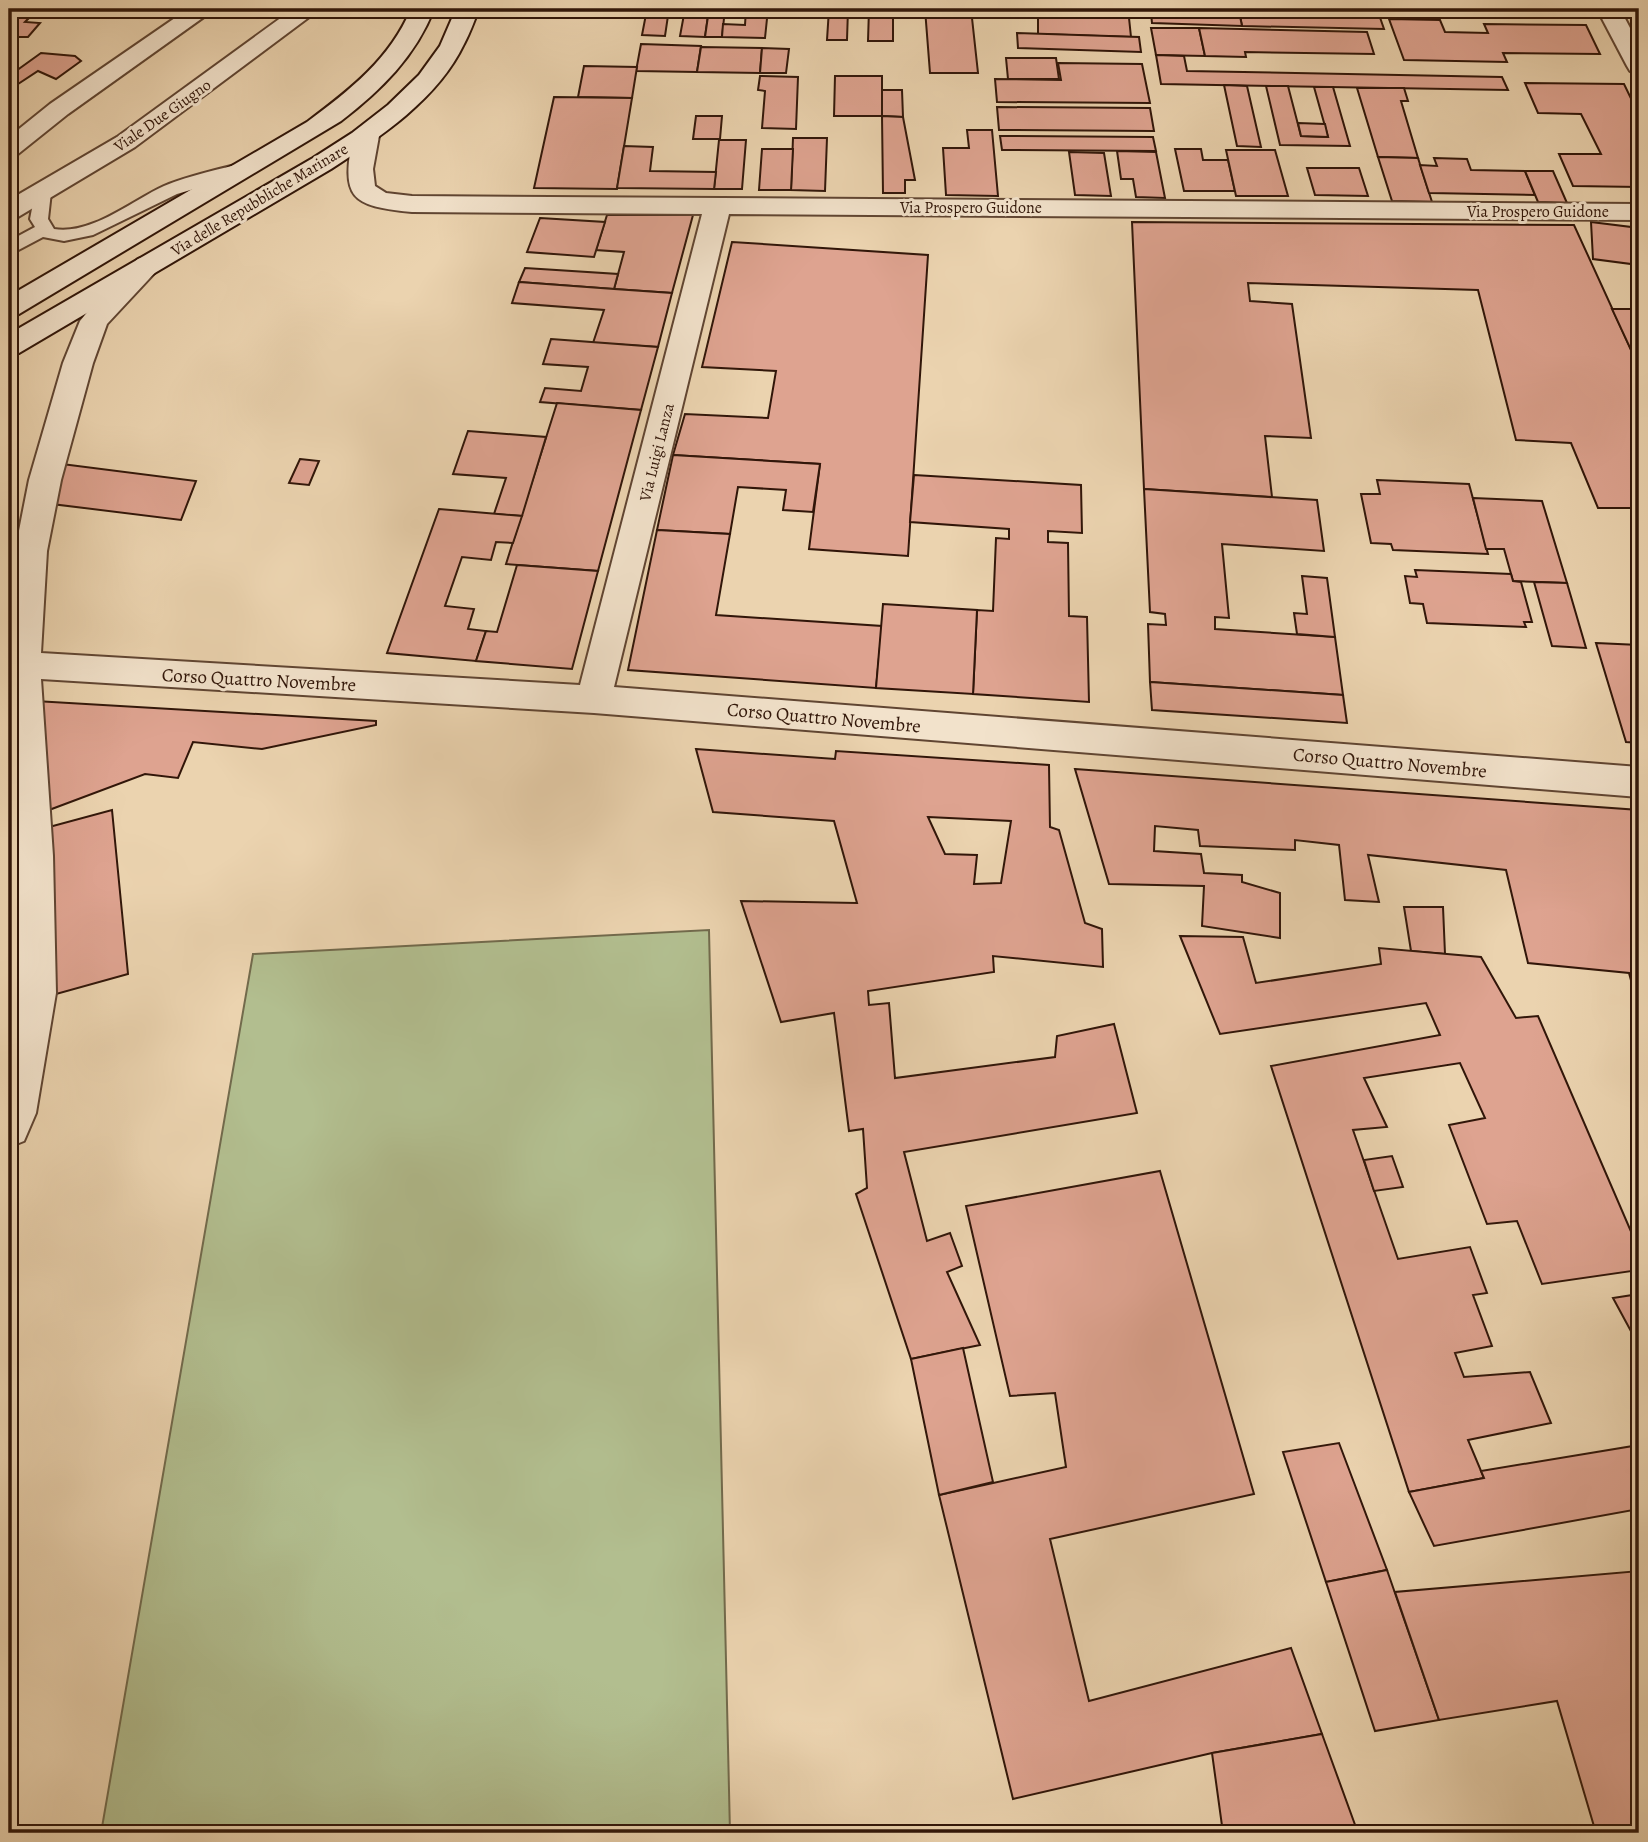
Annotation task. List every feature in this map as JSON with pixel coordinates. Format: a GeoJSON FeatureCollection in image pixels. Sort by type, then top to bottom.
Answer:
{"type":"FeatureCollection","features":[{"type":"Feature","properties":{"kind":"street"},"geometry":{"type":"LineString","coordinates":[[9,149],[59,109],[202,9]]}},
{"type":"Feature","properties":{"kind":"street","name":"Viale Due Giugno"},"geometry":{"type":"LineString","coordinates":[[9,211],[98,160],[153,124],[308,9]]}},
{"type":"Feature","properties":{"kind":"street","name":"Via delle Repubbliche Marinare"},"geometry":{"type":"LineString","coordinates":[[9,308],[316,127],[361,92],[385,68],[412,35],[422,9]]}},
{"type":"Feature","properties":{"kind":"street","name":"Via delle Repubbliche Marinare"},"geometry":{"type":"LineString","coordinates":[[9,346],[366,136],[419,88],[441,62],[455,42],[467,9]]}},
{"type":"Feature","properties":{"kind":"street"},"geometry":{"type":"LineString","coordinates":[[1608,9],[1639,66]]}},
{"type":"Feature","properties":{"kind":"street","name":"Via Prospero Guidone"},"geometry":{"type":"LineString","coordinates":[[366,136],[359,181],[363,192],[387,202],[1639,212]]}},
{"type":"Feature","properties":{"kind":"street","name":"Via Luigi Lanza"},"geometry":{"type":"LineString","coordinates":[[594,699],[718,205]]}},
{"type":"Feature","properties":{"kind":"street"},"geometry":{"type":"LineString","coordinates":[[9,1127],[15,1113],[36,993],[34,856],[16,665],[31,551],[45,480],[78,363],[94,321],[116,295],[148,265]]}},
{"type":"Feature","properties":{"kind":"street","name":"Corso Quattro Novembre"},"geometry":{"type":"LineString","coordinates":[[16,665],[594,699],[1639,782]]}},
{"type":"Feature","properties":{"kind":"lane"},"geometry":{"type":"LineString","coordinates":[[42,192],[37,214],[44,229],[61,235],[86,233],[174,188],[253,165]]}},
{"type":"Feature","properties":{"kind":"lane"},"geometry":{"type":"LineString","coordinates":[[9,249],[44,229]]}},
{"type":"Feature","properties":{"kind":"green space"},"geometry":{"type":"Polygon","coordinates":[[[709,930],[730,1833],[101,1833],[253,954],[709,930]]]}},
{"type":"Feature","properties":{"kind":"building"},"geometry":{"type":"Polygon","coordinates":[[[15,9],[38,9],[25,22],[40,23],[28,37],[9,37],[9,15],[15,9]]]}},
{"type":"Feature","properties":{"kind":"building"},"geometry":{"type":"Polygon","coordinates":[[[647,9],[669,9],[665,36],[642,35],[647,9]]]}},
{"type":"Feature","properties":{"kind":"building"},"geometry":{"type":"Polygon","coordinates":[[[685,9],[709,9],[705,37],[680,36],[685,9]]]}},
{"type":"Feature","properties":{"kind":"building"},"geometry":{"type":"Polygon","coordinates":[[[709,9],[725,9],[722,37],[705,37],[709,9]]]}},
{"type":"Feature","properties":{"kind":"building"},"geometry":{"type":"Polygon","coordinates":[[[746,9],[768,9],[765,38],[722,37],[723,24],[745,25],[746,9]]]}},
{"type":"Feature","properties":{"kind":"building"},"geometry":{"type":"Polygon","coordinates":[[[829,9],[848,9],[847,40],[827,40],[829,9]]]}},
{"type":"Feature","properties":{"kind":"building"},"geometry":{"type":"Polygon","coordinates":[[[869,9],[893,9],[893,41],[868,41],[869,9]]]}},
{"type":"Feature","properties":{"kind":"building"},"geometry":{"type":"Polygon","coordinates":[[[925,9],[971,9],[978,73],[930,73],[925,9]]]}},
{"type":"Feature","properties":{"kind":"building"},"geometry":{"type":"Polygon","coordinates":[[[1150,9],[1377,9],[1384,29],[1242,26],[1240,16],[1151,13],[1150,9]]]}},
{"type":"Feature","properties":{"kind":"building"},"geometry":{"type":"Polygon","coordinates":[[[1038,10],[1116,13],[1116,18],[1129,18],[1131,37],[1038,34],[1038,10]]]}},
{"type":"Feature","properties":{"kind":"building"},"geometry":{"type":"Polygon","coordinates":[[[1151,13],[1240,16],[1242,26],[1152,23],[1151,13]]]}},
{"type":"Feature","properties":{"kind":"building"},"geometry":{"type":"Polygon","coordinates":[[[1389,19],[1440,20],[1445,32],[1488,33],[1484,24],[1586,25],[1600,54],[1503,53],[1507,62],[1404,60],[1389,19]]]}},
{"type":"Feature","properties":{"kind":"building"},"geometry":{"type":"Polygon","coordinates":[[[1151,28],[1199,28],[1205,56],[1156,55],[1151,28]]]}},
{"type":"Feature","properties":{"kind":"building"},"geometry":{"type":"Polygon","coordinates":[[[1199,28],[1367,32],[1374,54],[1245,52],[1246,57],[1205,56],[1199,28]]]}},
{"type":"Feature","properties":{"kind":"building"},"geometry":{"type":"Polygon","coordinates":[[[1017,33],[1139,37],[1141,52],[1018,48],[1017,33]]]}},
{"type":"Feature","properties":{"kind":"building"},"geometry":{"type":"Polygon","coordinates":[[[641,44],[701,46],[697,72],[636,71],[641,44]]]}},
{"type":"Feature","properties":{"kind":"building"},"geometry":{"type":"Polygon","coordinates":[[[701,47],[762,48],[760,73],[697,72],[701,47]]]}},
{"type":"Feature","properties":{"kind":"building"},"geometry":{"type":"Polygon","coordinates":[[[762,48],[789,49],[786,73],[760,73],[762,48]]]}},
{"type":"Feature","properties":{"kind":"building"},"geometry":{"type":"Polygon","coordinates":[[[41,53],[75,56],[81,61],[56,79],[38,71],[9,90],[9,76],[41,53]]]}},
{"type":"Feature","properties":{"kind":"building"},"geometry":{"type":"Polygon","coordinates":[[[1156,55],[1184,56],[1187,71],[1502,77],[1508,90],[1161,84],[1156,55]]]}},
{"type":"Feature","properties":{"kind":"building"},"geometry":{"type":"Polygon","coordinates":[[[1006,58],[1056,58],[1059,79],[1008,79],[1006,58]]]}},
{"type":"Feature","properties":{"kind":"building"},"geometry":{"type":"Polygon","coordinates":[[[1058,63],[1142,64],[1150,103],[997,102],[995,79],[1061,80],[1058,63]]]}},
{"type":"Feature","properties":{"kind":"building"},"geometry":{"type":"Polygon","coordinates":[[[584,66],[637,67],[632,98],[578,97],[584,66]]]}},
{"type":"Feature","properties":{"kind":"building"},"geometry":{"type":"Polygon","coordinates":[[[760,76],[798,77],[796,129],[762,128],[765,91],[758,90],[760,76]]]}},
{"type":"Feature","properties":{"kind":"building"},"geometry":{"type":"Polygon","coordinates":[[[835,76],[882,76],[882,116],[834,116],[835,76]]]}},
{"type":"Feature","properties":{"kind":"building"},"geometry":{"type":"Polygon","coordinates":[[[1525,83],[1624,84],[1639,115],[1639,187],[1573,186],[1559,154],[1601,154],[1581,114],[1538,113],[1525,83]]]}},
{"type":"Feature","properties":{"kind":"building"},"geometry":{"type":"Polygon","coordinates":[[[1224,85],[1247,86],[1261,147],[1237,146],[1224,85]]]}},
{"type":"Feature","properties":{"kind":"building"},"geometry":{"type":"Polygon","coordinates":[[[1266,86],[1288,86],[1301,136],[1328,137],[1314,87],[1333,87],[1350,146],[1280,145],[1266,86]]]}},
{"type":"Feature","properties":{"kind":"building"},"geometry":{"type":"Polygon","coordinates":[[[1357,88],[1404,88],[1408,101],[1401,101],[1418,158],[1378,157],[1357,88]]]}},
{"type":"Feature","properties":{"kind":"building"},"geometry":{"type":"Polygon","coordinates":[[[882,90],[902,90],[903,117],[882,116],[882,90]]]}},
{"type":"Feature","properties":{"kind":"building"},"geometry":{"type":"Polygon","coordinates":[[[554,97],[632,98],[617,189],[534,188],[554,97]]]}},
{"type":"Feature","properties":{"kind":"building"},"geometry":{"type":"Polygon","coordinates":[[[997,107],[1150,108],[1154,131],[999,130],[997,107]]]}},
{"type":"Feature","properties":{"kind":"building"},"geometry":{"type":"Polygon","coordinates":[[[696,116],[722,116],[720,139],[693,139],[696,116]]]}},
{"type":"Feature","properties":{"kind":"building"},"geometry":{"type":"Polygon","coordinates":[[[882,116],[903,117],[915,180],[905,180],[905,193],[883,193],[882,116]]]}},
{"type":"Feature","properties":{"kind":"building"},"geometry":{"type":"Polygon","coordinates":[[[1298,123],[1325,124],[1328,137],[1301,136],[1298,123]]]}},
{"type":"Feature","properties":{"kind":"building"},"geometry":{"type":"Polygon","coordinates":[[[967,130],[992,130],[998,196],[946,195],[943,148],[969,148],[967,130]]]}},
{"type":"Feature","properties":{"kind":"building"},"geometry":{"type":"Polygon","coordinates":[[[1000,136],[1153,137],[1156,151],[1002,150],[1000,136]]]}},
{"type":"Feature","properties":{"kind":"building"},"geometry":{"type":"Polygon","coordinates":[[[793,138],[827,138],[825,191],[791,190],[793,138]]]}},
{"type":"Feature","properties":{"kind":"building"},"geometry":{"type":"Polygon","coordinates":[[[719,140],[746,140],[742,189],[714,189],[719,140]]]}},
{"type":"Feature","properties":{"kind":"building"},"geometry":{"type":"Polygon","coordinates":[[[624,146],[653,147],[650,171],[716,172],[714,189],[617,188],[624,146]]]}},
{"type":"Feature","properties":{"kind":"building"},"geometry":{"type":"Polygon","coordinates":[[[762,149],[793,149],[791,190],[759,190],[762,149]]]}},
{"type":"Feature","properties":{"kind":"building"},"geometry":{"type":"Polygon","coordinates":[[[1175,149],[1201,149],[1203,160],[1228,160],[1235,191],[1184,191],[1175,149]]]}},
{"type":"Feature","properties":{"kind":"building"},"geometry":{"type":"Polygon","coordinates":[[[1226,150],[1275,150],[1288,196],[1236,196],[1226,150]]]}},
{"type":"Feature","properties":{"kind":"building"},"geometry":{"type":"Polygon","coordinates":[[[1117,151],[1156,152],[1165,198],[1136,197],[1133,179],[1121,179],[1117,151]]]}},
{"type":"Feature","properties":{"kind":"building"},"geometry":{"type":"Polygon","coordinates":[[[1069,152],[1104,153],[1111,196],[1075,195],[1069,152]]]}},
{"type":"Feature","properties":{"kind":"building"},"geometry":{"type":"Polygon","coordinates":[[[1378,157],[1418,158],[1432,202],[1392,201],[1378,157]]]}},
{"type":"Feature","properties":{"kind":"building"},"geometry":{"type":"Polygon","coordinates":[[[1434,158],[1467,159],[1471,170],[1525,171],[1535,195],[1429,193],[1420,165],[1437,166],[1434,158]]]}},
{"type":"Feature","properties":{"kind":"building"},"geometry":{"type":"Polygon","coordinates":[[[1307,168],[1359,168],[1368,196],[1315,195],[1307,168]]]}},
{"type":"Feature","properties":{"kind":"building"},"geometry":{"type":"Polygon","coordinates":[[[1525,171],[1553,171],[1567,203],[1538,202],[1525,171]]]}},
{"type":"Feature","properties":{"kind":"building"},"geometry":{"type":"Polygon","coordinates":[[[607,215],[693,215],[672,293],[614,289],[624,252],[596,250],[607,215]]]}},
{"type":"Feature","properties":{"kind":"building"},"geometry":{"type":"Polygon","coordinates":[[[540,218],[605,222],[594,257],[527,252],[540,218]]]}},
{"type":"Feature","properties":{"kind":"building"},"geometry":{"type":"Polygon","coordinates":[[[1132,222],[1574,225],[1639,367],[1639,508],[1598,508],[1571,443],[1516,440],[1478,290],[1248,283],[1250,301],[1292,304],[1311,438],[1265,436],[1272,497],[1144,489],[1132,222]]]}},
{"type":"Feature","properties":{"kind":"building"},"geometry":{"type":"Polygon","coordinates":[[[1591,222],[1639,228],[1639,265],[1593,259],[1591,222]]]}},
{"type":"Feature","properties":{"kind":"building"},"geometry":{"type":"Polygon","coordinates":[[[732,242],[928,255],[908,556],[809,549],[820,464],[673,455],[685,414],[768,418],[776,371],[702,367],[732,242]]]}},
{"type":"Feature","properties":{"kind":"building"},"geometry":{"type":"Polygon","coordinates":[[[525,268],[618,274],[614,289],[519,282],[525,268]]]}},
{"type":"Feature","properties":{"kind":"building"},"geometry":{"type":"Polygon","coordinates":[[[519,282],[672,293],[658,347],[593,343],[604,310],[512,303],[519,282]]]}},
{"type":"Feature","properties":{"kind":"building"},"geometry":{"type":"Polygon","coordinates":[[[1612,309],[1639,309],[1639,350],[1631,350],[1612,309]]]}},
{"type":"Feature","properties":{"kind":"building"},"geometry":{"type":"Polygon","coordinates":[[[551,339],[658,347],[641,410],[540,402],[545,388],[581,391],[588,367],[543,364],[551,339]]]}},
{"type":"Feature","properties":{"kind":"building"},"geometry":{"type":"Polygon","coordinates":[[[557,403],[641,410],[598,571],[506,564],[557,403]]]}},
{"type":"Feature","properties":{"kind":"building"},"geometry":{"type":"Polygon","coordinates":[[[468,431],[546,437],[522,516],[494,514],[506,478],[453,474],[468,431]]]}},
{"type":"Feature","properties":{"kind":"building"},"geometry":{"type":"Polygon","coordinates":[[[673,455],[820,464],[813,512],[783,510],[786,490],[738,487],[730,534],[657,530],[673,455]]]}},
{"type":"Feature","properties":{"kind":"building"},"geometry":{"type":"Polygon","coordinates":[[[300,459],[319,461],[309,485],[289,483],[300,459]]]}},
{"type":"Feature","properties":{"kind":"building"},"geometry":{"type":"Polygon","coordinates":[[[54,463],[196,481],[181,520],[52,504],[54,463]]]}},
{"type":"Feature","properties":{"kind":"building"},"geometry":{"type":"Polygon","coordinates":[[[914,475],[1081,485],[1082,533],[1048,531],[1048,542],[1068,543],[1069,616],[1087,617],[1089,702],[973,694],[977,610],[993,611],[996,538],[1009,539],[1009,529],[910,522],[914,475]]]}},
{"type":"Feature","properties":{"kind":"building"},"geometry":{"type":"Polygon","coordinates":[[[1377,480],[1469,484],[1488,554],[1393,550],[1391,544],[1371,543],[1361,494],[1380,494],[1377,480]]]}},
{"type":"Feature","properties":{"kind":"building"},"geometry":{"type":"Polygon","coordinates":[[[1144,489],[1317,500],[1324,551],[1222,544],[1229,618],[1215,617],[1215,629],[1335,637],[1343,695],[1150,682],[1148,624],[1166,625],[1165,614],[1150,612],[1144,489]]]}},
{"type":"Feature","properties":{"kind":"building"},"geometry":{"type":"Polygon","coordinates":[[[1473,498],[1542,501],[1567,583],[1513,581],[1504,549],[1486,549],[1473,498]]]}},
{"type":"Feature","properties":{"kind":"building"},"geometry":{"type":"Polygon","coordinates":[[[439,509],[522,516],[513,543],[496,542],[491,560],[462,557],[445,606],[474,609],[468,629],[486,631],[476,661],[387,653],[439,509]]]}},
{"type":"Feature","properties":{"kind":"building"},"geometry":{"type":"Polygon","coordinates":[[[657,530],[730,534],[716,615],[882,626],[876,688],[628,670],[657,530]]]}},
{"type":"Feature","properties":{"kind":"building"},"geometry":{"type":"Polygon","coordinates":[[[517,565],[598,571],[572,669],[476,661],[486,631],[497,632],[517,565]]]}},
{"type":"Feature","properties":{"kind":"building"},"geometry":{"type":"Polygon","coordinates":[[[1415,570],[1511,574],[1513,581],[1521,582],[1532,622],[1524,622],[1526,627],[1427,623],[1423,604],[1410,603],[1405,576],[1417,577],[1415,570]]]}},
{"type":"Feature","properties":{"kind":"building"},"geometry":{"type":"Polygon","coordinates":[[[1302,576],[1327,578],[1335,637],[1297,634],[1294,613],[1307,614],[1302,576]]]}},
{"type":"Feature","properties":{"kind":"building"},"geometry":{"type":"Polygon","coordinates":[[[1534,582],[1567,583],[1586,648],[1552,646],[1534,582]]]}},
{"type":"Feature","properties":{"kind":"building"},"geometry":{"type":"Polygon","coordinates":[[[883,604],[977,610],[973,694],[876,688],[883,604]]]}},
{"type":"Feature","properties":{"kind":"building"},"geometry":{"type":"Polygon","coordinates":[[[1596,643],[1639,645],[1639,743],[1626,742],[1596,643]]]}},
{"type":"Feature","properties":{"kind":"building"},"geometry":{"type":"Polygon","coordinates":[[[1150,682],[1343,695],[1347,723],[1152,710],[1150,682]]]}},
{"type":"Feature","properties":{"kind":"building"},"geometry":{"type":"Polygon","coordinates":[[[35,701],[376,721],[376,725],[262,749],[193,742],[178,778],[145,774],[41,813],[35,701]]]}},
{"type":"Feature","properties":{"kind":"building"},"geometry":{"type":"Polygon","coordinates":[[[696,749],[835,759],[836,751],[1049,765],[1050,827],[1059,830],[1085,923],[1102,929],[1103,967],[993,956],[994,972],[868,991],[869,1005],[889,1003],[895,1078],[1055,1057],[1057,1036],[1114,1024],[1137,1113],[904,1152],[927,1241],[950,1233],[962,1266],[947,1272],[980,1345],[911,1359],[856,1194],[867,1188],[863,1129],[849,1131],[834,1013],[781,1022],[741,901],[857,903],[834,821],[713,812],[696,749]],[[928,817],[945,854],[977,855],[974,884],[1001,883],[1011,821],[928,817]]]}},
{"type":"Feature","properties":{"kind":"building"},"geometry":{"type":"Polygon","coordinates":[[[1075,769],[1639,810],[1639,1010],[1629,973],[1528,963],[1506,870],[1368,855],[1379,902],[1345,900],[1339,845],[1295,840],[1295,850],[1200,846],[1198,830],[1155,826],[1154,851],[1201,854],[1204,873],[1242,875],[1242,882],[1280,893],[1280,938],[1202,926],[1204,886],[1109,884],[1075,769]]]}},
{"type":"Feature","properties":{"kind":"building"},"geometry":{"type":"Polygon","coordinates":[[[112,810],[128,974],[49,996],[38,830],[112,810]]]}},
{"type":"Feature","properties":{"kind":"building"},"geometry":{"type":"Polygon","coordinates":[[[1404,907],[1443,907],[1445,954],[1411,951],[1404,907]]]}},
{"type":"Feature","properties":{"kind":"building"},"geometry":{"type":"Polygon","coordinates":[[[1180,936],[1243,937],[1256,983],[1381,964],[1379,948],[1481,957],[1516,1018],[1538,1016],[1639,1250],[1639,1270],[1542,1284],[1517,1221],[1487,1224],[1449,1125],[1485,1118],[1460,1063],[1364,1078],[1387,1127],[1353,1130],[1398,1259],[1470,1247],[1487,1293],[1473,1295],[1492,1346],[1455,1353],[1464,1377],[1530,1372],[1551,1423],[1468,1440],[1484,1478],[1409,1492],[1271,1066],[1440,1035],[1426,1003],[1220,1034],[1180,936]]]}},
{"type":"Feature","properties":{"kind":"building"},"geometry":{"type":"Polygon","coordinates":[[[1392,1156],[1403,1187],[1374,1191],[1364,1160],[1392,1156]]]}},
{"type":"Feature","properties":{"kind":"building"},"geometry":{"type":"Polygon","coordinates":[[[1160,1171],[1254,1494],[1050,1539],[1089,1701],[1291,1648],[1322,1734],[1212,1753],[1013,1799],[939,1495],[1066,1467],[1055,1393],[1010,1396],[966,1206],[1160,1171]]]}},
{"type":"Feature","properties":{"kind":"building"},"geometry":{"type":"Polygon","coordinates":[[[1639,1294],[1639,1346],[1613,1298],[1639,1294]]]}},
{"type":"Feature","properties":{"kind":"building"},"geometry":{"type":"Polygon","coordinates":[[[963,1348],[993,1482],[939,1495],[911,1359],[963,1348]]]}},
{"type":"Feature","properties":{"kind":"building"},"geometry":{"type":"Polygon","coordinates":[[[1339,1443],[1387,1570],[1326,1582],[1283,1452],[1339,1443]]]}},
{"type":"Feature","properties":{"kind":"building"},"geometry":{"type":"Polygon","coordinates":[[[1639,1445],[1639,1509],[1434,1546],[1409,1492],[1484,1478],[1481,1471],[1639,1445]]]}},
{"type":"Feature","properties":{"kind":"building"},"geometry":{"type":"Polygon","coordinates":[[[1387,1570],[1439,1720],[1375,1731],[1326,1582],[1387,1570]]]}},
{"type":"Feature","properties":{"kind":"building"},"geometry":{"type":"Polygon","coordinates":[[[1639,1571],[1639,1682],[1633,1682],[1639,1700],[1639,1833],[1596,1833],[1557,1701],[1439,1720],[1395,1592],[1639,1571]]]}},
{"type":"Feature","properties":{"kind":"building"},"geometry":{"type":"Polygon","coordinates":[[[1322,1734],[1358,1833],[1223,1833],[1212,1753],[1322,1734]]]}}]}
